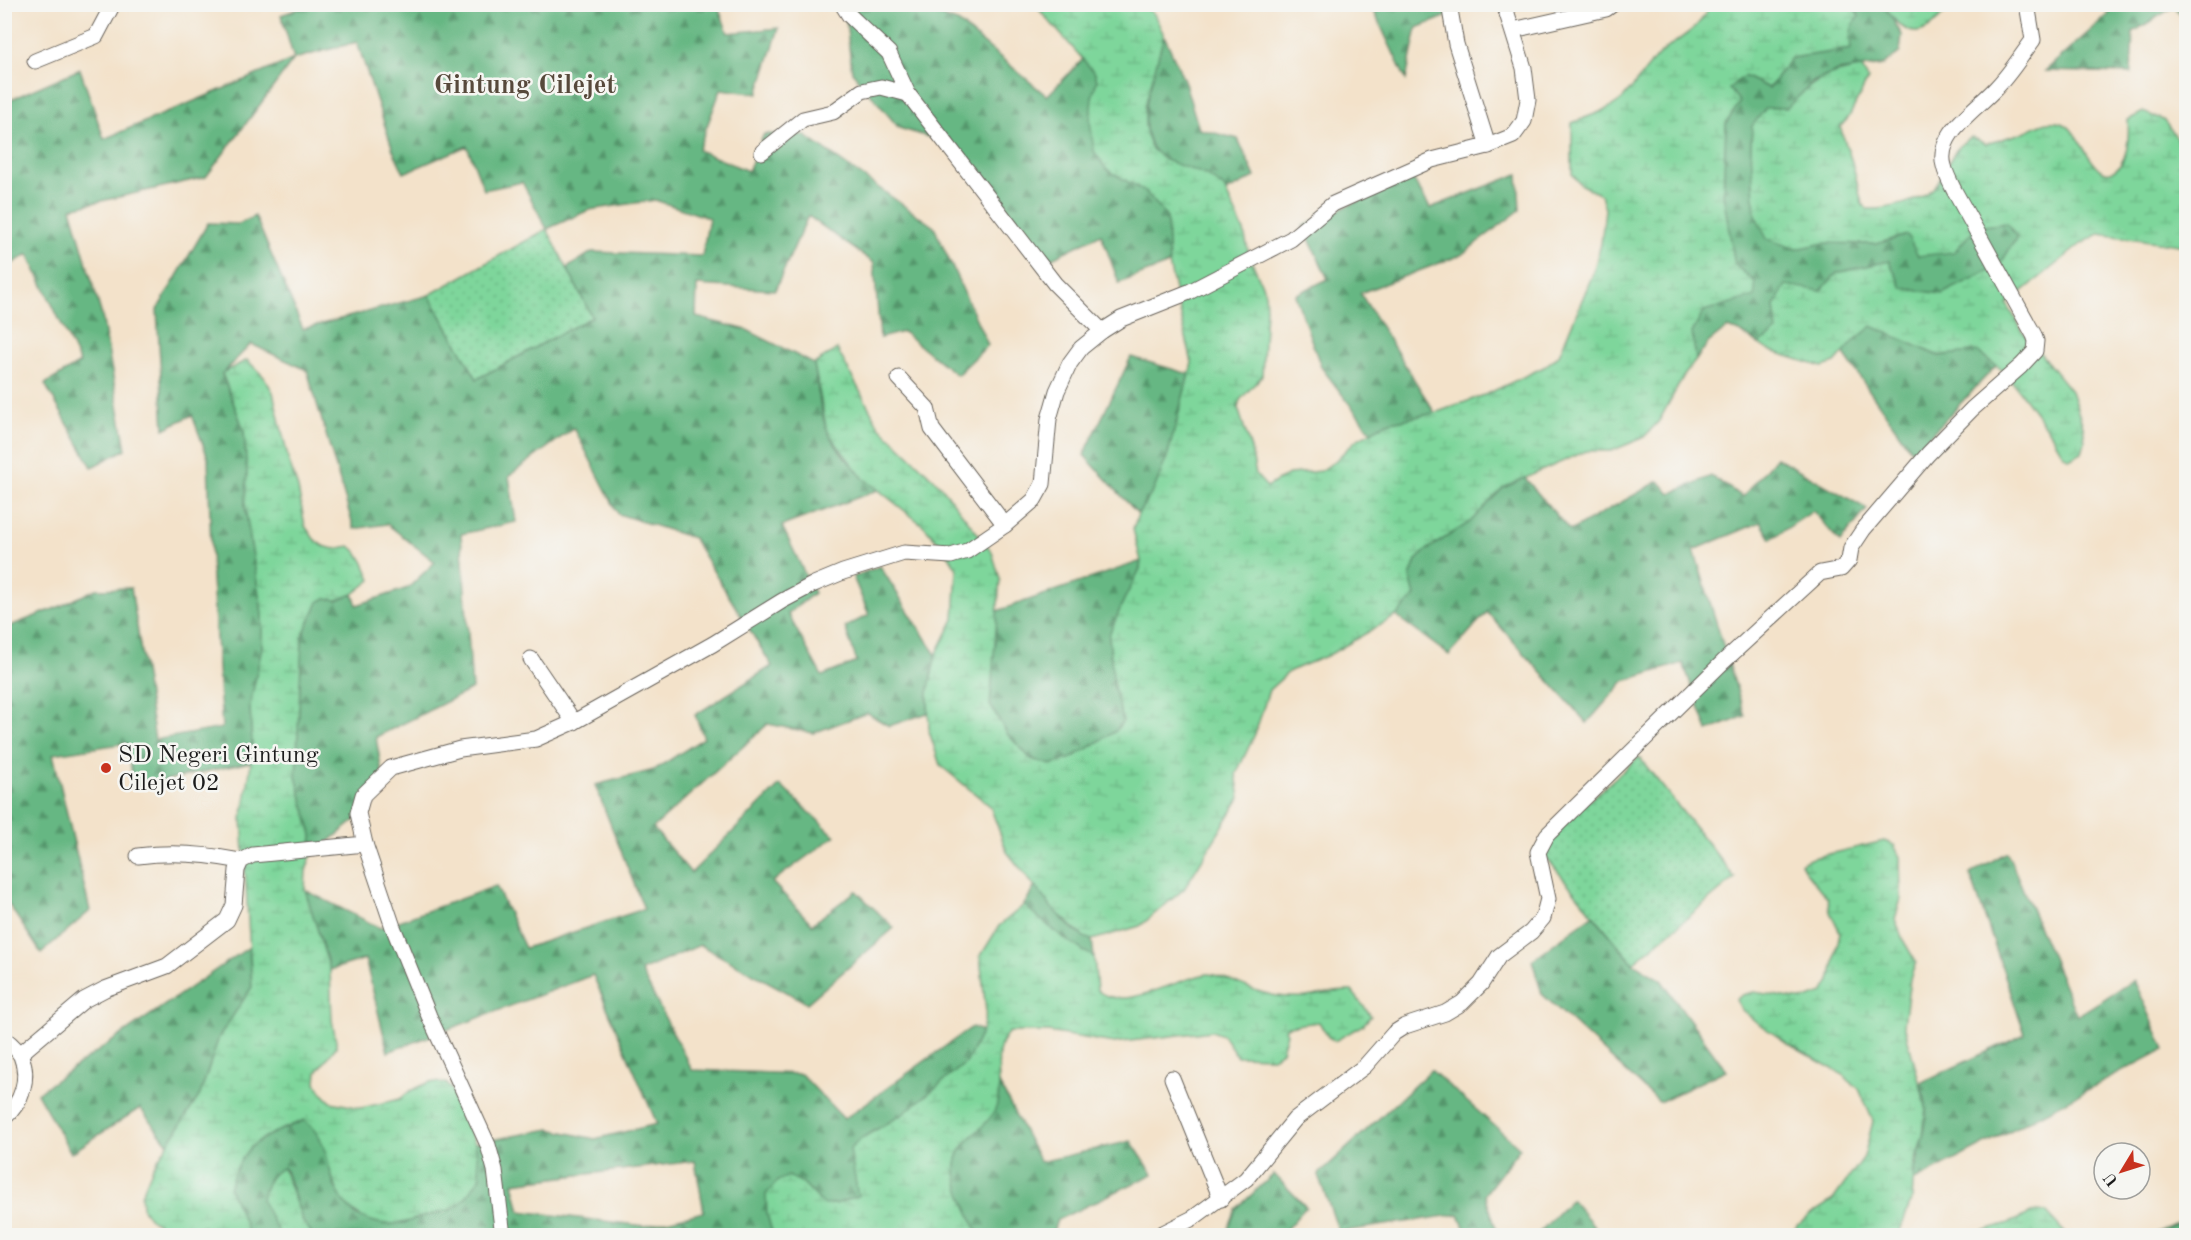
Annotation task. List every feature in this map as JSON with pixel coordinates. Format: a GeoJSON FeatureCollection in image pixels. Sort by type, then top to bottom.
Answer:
{"type":"FeatureCollection","features":[{"type":"Feature","properties":{"kind":"street"},"geometry":{"type":"LineString","coordinates":[[35,61],[96,36],[113,4]]}},
{"type":"Feature","properties":{"kind":"street"},"geometry":{"type":"LineString","coordinates":[[842,4],[849,15],[889,53],[908,94],[1055,284],[1102,331]]}},
{"type":"Feature","properties":{"kind":"street"},"geometry":{"type":"LineString","coordinates":[[1449,4],[1456,44],[1488,146]]}},
{"type":"Feature","properties":{"kind":"street"},"geometry":{"type":"LineString","coordinates":[[503,1236],[495,1170],[488,1144],[429,1016],[393,927],[364,844],[358,813],[363,795],[392,768],[460,749],[536,739],[574,722],[814,584],[843,572],[904,553],[951,556],[967,551],[1005,525],[1034,500],[1043,484],[1049,419],[1057,391],[1070,363],[1081,348],[1102,331],[1121,319],[1190,291],[1291,239],[1333,204],[1432,160],[1488,146],[1513,136],[1524,121],[1528,100],[1513,30],[1504,4]]}},
{"type":"Feature","properties":{"kind":"street"},"geometry":{"type":"LineString","coordinates":[[1513,30],[1606,9],[1613,4]]}},
{"type":"Feature","properties":{"kind":"street"},"geometry":{"type":"LineString","coordinates":[[1157,1236],[1193,1218],[1246,1179],[1295,1119],[1365,1066],[1394,1033],[1404,1026],[1445,1013],[1462,1003],[1481,984],[1499,956],[1531,932],[1543,918],[1548,899],[1538,852],[1547,835],[1723,662],[1820,573],[1841,569],[1849,560],[1851,548],[1863,530],[1928,454],[1971,409],[2035,351],[2034,335],[1955,192],[1944,168],[1943,159],[1944,148],[1956,126],[1996,88],[2033,40],[2027,4]]}},
{"type":"Feature","properties":{"kind":"street"},"geometry":{"type":"LineString","coordinates":[[762,152],[803,119],[833,112],[862,91],[881,87],[908,94]]}},
{"type":"Feature","properties":{"kind":"street"},"geometry":{"type":"LineString","coordinates":[[899,378],[927,408],[932,429],[1005,525]]}},
{"type":"Feature","properties":{"kind":"street"},"geometry":{"type":"LineString","coordinates":[[531,659],[574,722]]}},
{"type":"Feature","properties":{"kind":"street"},"geometry":{"type":"LineString","coordinates":[[138,856],[163,852],[207,854],[241,861],[254,855],[364,844]]}},
{"type":"Feature","properties":{"kind":"street"},"geometry":{"type":"LineString","coordinates":[[20,1054],[84,1000],[105,989],[167,966],[227,920],[234,905],[237,870],[241,861]]}},
{"type":"Feature","properties":{"kind":"street"},"geometry":{"type":"LineString","coordinates":[[4,1038],[20,1054],[25,1072],[24,1086],[15,1109],[4,1118]]}},
{"type":"Feature","properties":{"kind":"street"},"geometry":{"type":"LineString","coordinates":[[1172,1078],[1221,1199]]}},
{"type":"Feature","properties":{"kind":"green space"},"geometry":{"type":"Polygon","coordinates":[[[717,4],[728,33],[779,28],[758,94],[721,89],[698,150],[748,171],[764,134],[804,135],[934,227],[988,345],[957,375],[903,332],[880,338],[874,263],[808,216],[775,290],[697,285],[696,317],[747,330],[814,364],[822,413],[831,437],[849,462],[878,490],[782,526],[814,593],[788,614],[822,676],[857,662],[845,627],[869,615],[853,577],[880,566],[936,655],[928,693],[928,713],[889,726],[867,713],[813,733],[768,724],[653,828],[691,873],[780,785],[835,836],[772,882],[812,924],[856,891],[894,928],[807,1003],[700,945],[641,971],[692,1070],[801,1074],[844,1119],[972,1027],[982,1031],[967,1062],[902,1115],[862,1138],[859,1196],[836,1204],[824,1205],[803,1183],[767,1214],[773,1235],[313,1235],[303,1222],[283,1168],[280,1235],[247,1236],[246,1226],[229,1188],[240,1162],[254,1144],[305,1120],[312,1126],[325,1146],[334,1185],[343,1201],[357,1216],[404,1223],[428,1214],[450,1210],[480,1177],[475,1143],[550,1129],[595,1139],[657,1124],[593,975],[388,1052],[365,959],[330,970],[305,890],[380,928],[496,886],[525,948],[644,909],[595,785],[654,770],[704,738],[695,715],[772,666],[693,538],[618,514],[574,428],[509,476],[516,522],[461,534],[472,689],[376,737],[382,773],[358,818],[311,856],[312,835],[296,777],[302,637],[318,602],[326,598],[337,600],[353,594],[357,605],[408,588],[435,562],[387,524],[354,529],[307,370],[251,344],[222,374],[244,430],[247,473],[245,506],[262,613],[262,647],[250,706],[251,762],[134,787],[127,743],[53,754],[90,911],[41,953],[5,899],[5,628],[61,606],[96,589],[131,588],[155,740],[222,728],[212,579],[208,458],[192,415],[164,429],[157,310],[208,223],[239,224],[255,216],[303,329],[429,295],[477,379],[592,317],[567,268],[592,252],[702,256],[709,218],[655,200],[589,210],[547,229],[522,182],[484,190],[467,146],[404,173],[393,150],[357,42],[294,59],[281,15],[309,5],[717,4]],[[695,1161],[513,1183],[520,1211],[645,1226],[704,1212],[695,1161]]]}},
{"type":"Feature","properties":{"kind":"green space"},"geometry":{"type":"Polygon","coordinates":[[[844,5],[913,5],[959,23],[1047,96],[1083,59],[1095,73],[1097,80],[1092,98],[1106,169],[1146,192],[1167,217],[1169,264],[1119,283],[1101,234],[1042,263],[992,188],[945,142],[899,128],[852,72],[844,5]]]}},
{"type":"Feature","properties":{"kind":"green space"},"geometry":{"type":"Polygon","coordinates":[[[1035,5],[1142,5],[1154,14],[1164,35],[1145,106],[1148,140],[1152,149],[1165,160],[1206,175],[1224,188],[1244,231],[1249,255],[1265,292],[1262,376],[1240,400],[1238,408],[1251,449],[1256,475],[1267,487],[1289,474],[1321,471],[1356,440],[1387,423],[1435,413],[1487,394],[1544,367],[1559,355],[1592,276],[1601,244],[1605,209],[1601,195],[1581,185],[1572,174],[1572,123],[1604,110],[1622,99],[1658,56],[1694,28],[1709,5],[1852,5],[1859,16],[1851,31],[1851,49],[1791,58],[1769,88],[1744,76],[1729,88],[1740,102],[1726,123],[1723,194],[1735,265],[1755,282],[1755,296],[1704,311],[1692,333],[1696,360],[1683,377],[1659,421],[1643,438],[1611,451],[1586,451],[1503,488],[1470,522],[1429,548],[1416,560],[1410,577],[1415,596],[1396,616],[1329,655],[1290,671],[1269,690],[1255,734],[1236,774],[1240,798],[1184,889],[1140,926],[1092,940],[1084,937],[1052,908],[1007,852],[990,806],[940,765],[929,731],[928,693],[936,655],[954,619],[957,569],[946,551],[924,526],[862,477],[831,437],[826,427],[814,364],[837,349],[879,426],[940,485],[992,552],[1000,579],[990,705],[1008,735],[1031,759],[1051,765],[1072,758],[1116,731],[1123,721],[1114,687],[1109,635],[1140,569],[1141,561],[1133,529],[1138,514],[1154,490],[1168,454],[1192,363],[1169,264],[1167,217],[1146,192],[1106,169],[1094,151],[1090,121],[1092,98],[1097,80],[1095,73],[1035,5]]]}},
{"type":"Feature","properties":{"kind":"green space"},"geometry":{"type":"Polygon","coordinates":[[[1371,5],[1448,5],[1450,15],[1417,28],[1406,80],[1371,5]]]}},
{"type":"Feature","properties":{"kind":"green space"},"geometry":{"type":"Polygon","coordinates":[[[1852,5],[1884,5],[1902,35],[1900,52],[1884,65],[1838,71],[1813,82],[1787,109],[1752,126],[1755,214],[1796,249],[1824,243],[1876,244],[1907,235],[2008,223],[2017,237],[2000,265],[1942,294],[1902,288],[1889,261],[1837,273],[1821,291],[1774,306],[1777,331],[1759,344],[1738,331],[1727,328],[1708,343],[1696,360],[1692,333],[1704,311],[1755,282],[1735,265],[1723,194],[1726,123],[1739,103],[1729,88],[1744,76],[1769,88],[1791,58],[1850,49],[1851,31],[1859,16],[1852,5]]]}},
{"type":"Feature","properties":{"kind":"green space"},"geometry":{"type":"Polygon","coordinates":[[[1884,5],[1950,5],[1933,25],[1917,32],[1909,31],[1901,26],[1884,5]]]}},
{"type":"Feature","properties":{"kind":"green space"},"geometry":{"type":"Polygon","coordinates":[[[2101,5],[2186,5],[2186,26],[2175,6],[2133,32],[2131,73],[2045,71],[2109,14],[2101,5]]]}},
{"type":"Feature","properties":{"kind":"green space"},"geometry":{"type":"Polygon","coordinates":[[[1164,35],[1184,80],[1199,129],[1238,139],[1255,177],[1226,192],[1206,176],[1166,161],[1154,150],[1148,136],[1145,120],[1147,102],[1164,35]]]}},
{"type":"Feature","properties":{"kind":"green space"},"geometry":{"type":"Polygon","coordinates":[[[294,59],[206,177],[71,208],[102,316],[126,449],[92,467],[45,384],[80,363],[28,254],[5,268],[5,102],[80,69],[104,139],[294,59]]]}},
{"type":"Feature","properties":{"kind":"green space"},"geometry":{"type":"Polygon","coordinates":[[[1862,68],[1868,79],[1849,117],[1840,127],[1852,162],[1862,204],[1867,209],[1885,208],[1923,196],[1936,185],[1959,146],[1972,137],[1986,144],[2046,122],[2057,122],[2070,129],[2097,166],[2104,172],[2112,172],[2120,165],[2125,155],[2128,120],[2143,112],[2163,120],[2173,132],[2186,156],[2186,246],[2099,234],[2081,244],[2007,304],[2023,332],[2071,391],[2083,426],[2085,442],[2082,452],[2069,459],[2063,454],[2006,373],[1977,351],[1939,356],[1872,326],[1856,339],[1835,363],[1822,367],[1768,350],[1759,344],[1777,331],[1774,306],[1786,285],[1821,291],[1837,273],[1889,261],[1902,288],[1942,294],[2000,265],[2017,237],[2007,223],[1976,227],[1954,252],[1918,256],[1907,235],[1876,244],[1824,243],[1796,249],[1767,239],[1755,214],[1752,126],[1766,108],[1787,108],[1820,80],[1837,73],[1862,68]]]}},
{"type":"Feature","properties":{"kind":"green space"},"geometry":{"type":"Polygon","coordinates":[[[1518,174],[1520,210],[1461,255],[1360,293],[1435,413],[1387,423],[1371,432],[1321,367],[1295,295],[1328,279],[1303,226],[1412,177],[1430,208],[1518,174]]]}},
{"type":"Feature","properties":{"kind":"green space"},"geometry":{"type":"Polygon","coordinates":[[[547,229],[592,317],[477,379],[429,295],[547,229]]]}},
{"type":"Feature","properties":{"kind":"green space"},"geometry":{"type":"Polygon","coordinates":[[[1872,326],[1939,356],[1977,351],[1996,366],[1913,453],[1843,353],[1872,326]]]}},
{"type":"Feature","properties":{"kind":"green space"},"geometry":{"type":"Polygon","coordinates":[[[1131,357],[1189,374],[1168,454],[1154,490],[1138,514],[1084,455],[1131,357]]]}},
{"type":"Feature","properties":{"kind":"green space"},"geometry":{"type":"Polygon","coordinates":[[[247,360],[264,377],[273,392],[289,462],[298,488],[305,526],[314,539],[323,546],[334,549],[350,546],[361,557],[371,580],[353,594],[337,600],[326,598],[318,602],[302,637],[296,777],[312,835],[305,890],[330,970],[332,1020],[336,1041],[336,1047],[317,1072],[316,1082],[321,1092],[331,1102],[361,1108],[400,1099],[410,1091],[430,1082],[446,1083],[452,1090],[475,1143],[480,1177],[463,1201],[449,1210],[393,1224],[369,1220],[358,1215],[341,1197],[322,1142],[304,1120],[254,1144],[246,1153],[232,1178],[229,1188],[246,1226],[247,1235],[222,1235],[202,1226],[174,1235],[149,1218],[142,1207],[141,1195],[153,1167],[200,1095],[219,1037],[252,987],[242,819],[250,771],[252,743],[250,706],[262,647],[262,613],[245,506],[247,473],[244,430],[222,373],[247,360]]]}},
{"type":"Feature","properties":{"kind":"green space"},"geometry":{"type":"Polygon","coordinates":[[[1776,457],[1867,509],[1840,542],[1813,511],[1771,539],[1761,522],[1694,550],[1745,716],[1708,731],[1683,663],[1624,681],[1587,723],[1487,612],[1449,655],[1396,616],[1415,596],[1410,577],[1416,560],[1429,548],[1470,522],[1503,488],[1525,478],[1570,531],[1659,481],[1670,494],[1711,476],[1743,497],[1776,457]]]}},
{"type":"Feature","properties":{"kind":"green space"},"geometry":{"type":"Polygon","coordinates":[[[1141,561],[1140,569],[1109,635],[1114,687],[1123,721],[1116,731],[1072,758],[1051,765],[1031,759],[1008,735],[990,705],[997,611],[1141,561]]]}},
{"type":"Feature","properties":{"kind":"green space"},"geometry":{"type":"Polygon","coordinates":[[[1639,757],[1735,878],[1633,963],[1545,856],[1545,839],[1639,757]]]}},
{"type":"Feature","properties":{"kind":"green space"},"geometry":{"type":"Polygon","coordinates":[[[1884,841],[1894,845],[1900,857],[1901,899],[1895,919],[1903,940],[1916,962],[1910,979],[1904,1025],[1926,1107],[1923,1136],[1915,1162],[1912,1198],[1900,1231],[1904,1234],[1968,1235],[1788,1235],[1807,1217],[1833,1200],[1864,1157],[1873,1121],[1859,1089],[1840,1073],[1792,1046],[1756,1022],[1742,1010],[1736,1000],[1742,995],[1754,992],[1803,1000],[1823,993],[1830,981],[1840,932],[1830,912],[1828,899],[1801,863],[1812,858],[1884,841]]]}},
{"type":"Feature","properties":{"kind":"green space"},"geometry":{"type":"Polygon","coordinates":[[[2007,852],[2077,1016],[2134,980],[2165,1049],[1913,1182],[1926,1116],[1920,1083],[2025,1034],[1970,874],[2007,852]]]}},
{"type":"Feature","properties":{"kind":"green space"},"geometry":{"type":"Polygon","coordinates":[[[1035,886],[1068,925],[1092,940],[1094,957],[1075,946],[1024,905],[1035,886]]]}},
{"type":"Feature","properties":{"kind":"green space"},"geometry":{"type":"Polygon","coordinates":[[[1024,905],[1057,933],[1094,957],[1097,990],[1108,996],[1121,998],[1136,996],[1213,974],[1258,991],[1280,996],[1306,997],[1352,991],[1371,1016],[1363,1025],[1335,1041],[1328,1037],[1319,1022],[1288,1026],[1285,1029],[1287,1033],[1282,1051],[1273,1057],[1237,1056],[1223,1035],[1212,1031],[1114,1043],[1048,1032],[1009,1032],[1003,1040],[998,1060],[999,1092],[994,1112],[961,1149],[956,1164],[960,1191],[978,1235],[773,1235],[767,1214],[766,1194],[778,1181],[788,1176],[803,1183],[824,1205],[836,1204],[858,1196],[850,1149],[862,1138],[902,1115],[967,1062],[982,1031],[986,1012],[980,957],[999,926],[1024,905]]]}},
{"type":"Feature","properties":{"kind":"green space"},"geometry":{"type":"Polygon","coordinates":[[[1593,915],[1633,963],[1661,980],[1726,1070],[1659,1102],[1542,994],[1532,960],[1593,915]]]}},
{"type":"Feature","properties":{"kind":"green space"},"geometry":{"type":"Polygon","coordinates":[[[249,947],[252,987],[219,1037],[200,1095],[168,1144],[140,1108],[71,1153],[37,1093],[249,947]]]}},
{"type":"Feature","properties":{"kind":"green space"},"geometry":{"type":"Polygon","coordinates":[[[1431,1070],[1520,1148],[1485,1194],[1498,1235],[1467,1235],[1459,1214],[1339,1232],[1318,1175],[1431,1070]]]}},
{"type":"Feature","properties":{"kind":"green space"},"geometry":{"type":"Polygon","coordinates":[[[998,1081],[1040,1162],[1131,1141],[1153,1174],[1057,1220],[1052,1235],[978,1235],[960,1192],[956,1165],[961,1150],[989,1119],[995,1108],[998,1081]]]}},
{"type":"Feature","properties":{"kind":"green space"},"geometry":{"type":"Polygon","coordinates":[[[283,1168],[303,1222],[313,1235],[280,1235],[261,1199],[271,1176],[283,1168]]]}},
{"type":"Feature","properties":{"kind":"green space"},"geometry":{"type":"Polygon","coordinates":[[[1274,1174],[1306,1207],[1281,1235],[1226,1235],[1236,1209],[1274,1174]]]}},
{"type":"Feature","properties":{"kind":"green space"},"geometry":{"type":"Polygon","coordinates":[[[1571,1199],[1602,1235],[1537,1235],[1571,1199]]]}},
{"type":"Feature","properties":{"kind":"green space"},"geometry":{"type":"Polygon","coordinates":[[[2036,1211],[2046,1212],[2067,1235],[1968,1235],[2009,1223],[2036,1211]]]}},
{"type":"Feature","properties":{"kind":"green space"},"geometry":{"type":"Polygon","coordinates":[[[2186,1219],[2186,1235],[2149,1235],[2186,1219]]]}},
{"type":"Feature","properties":{"kind":"green space"},"geometry":{"type":"Polygon","coordinates":[[[202,1226],[222,1235],[174,1236],[174,1235],[202,1226]]]}},
{"type":"Feature","properties":{"kind":"place","name":"SD Negeri Gintung Cilejet 02"},"geometry":{"type":"Point","coordinates":[106,768]}},
{"type":"Feature","properties":{"kind":"district","name":"Gintung Cilejet"},"geometry":{"type":"Point","coordinates":[525,84]}}]}
